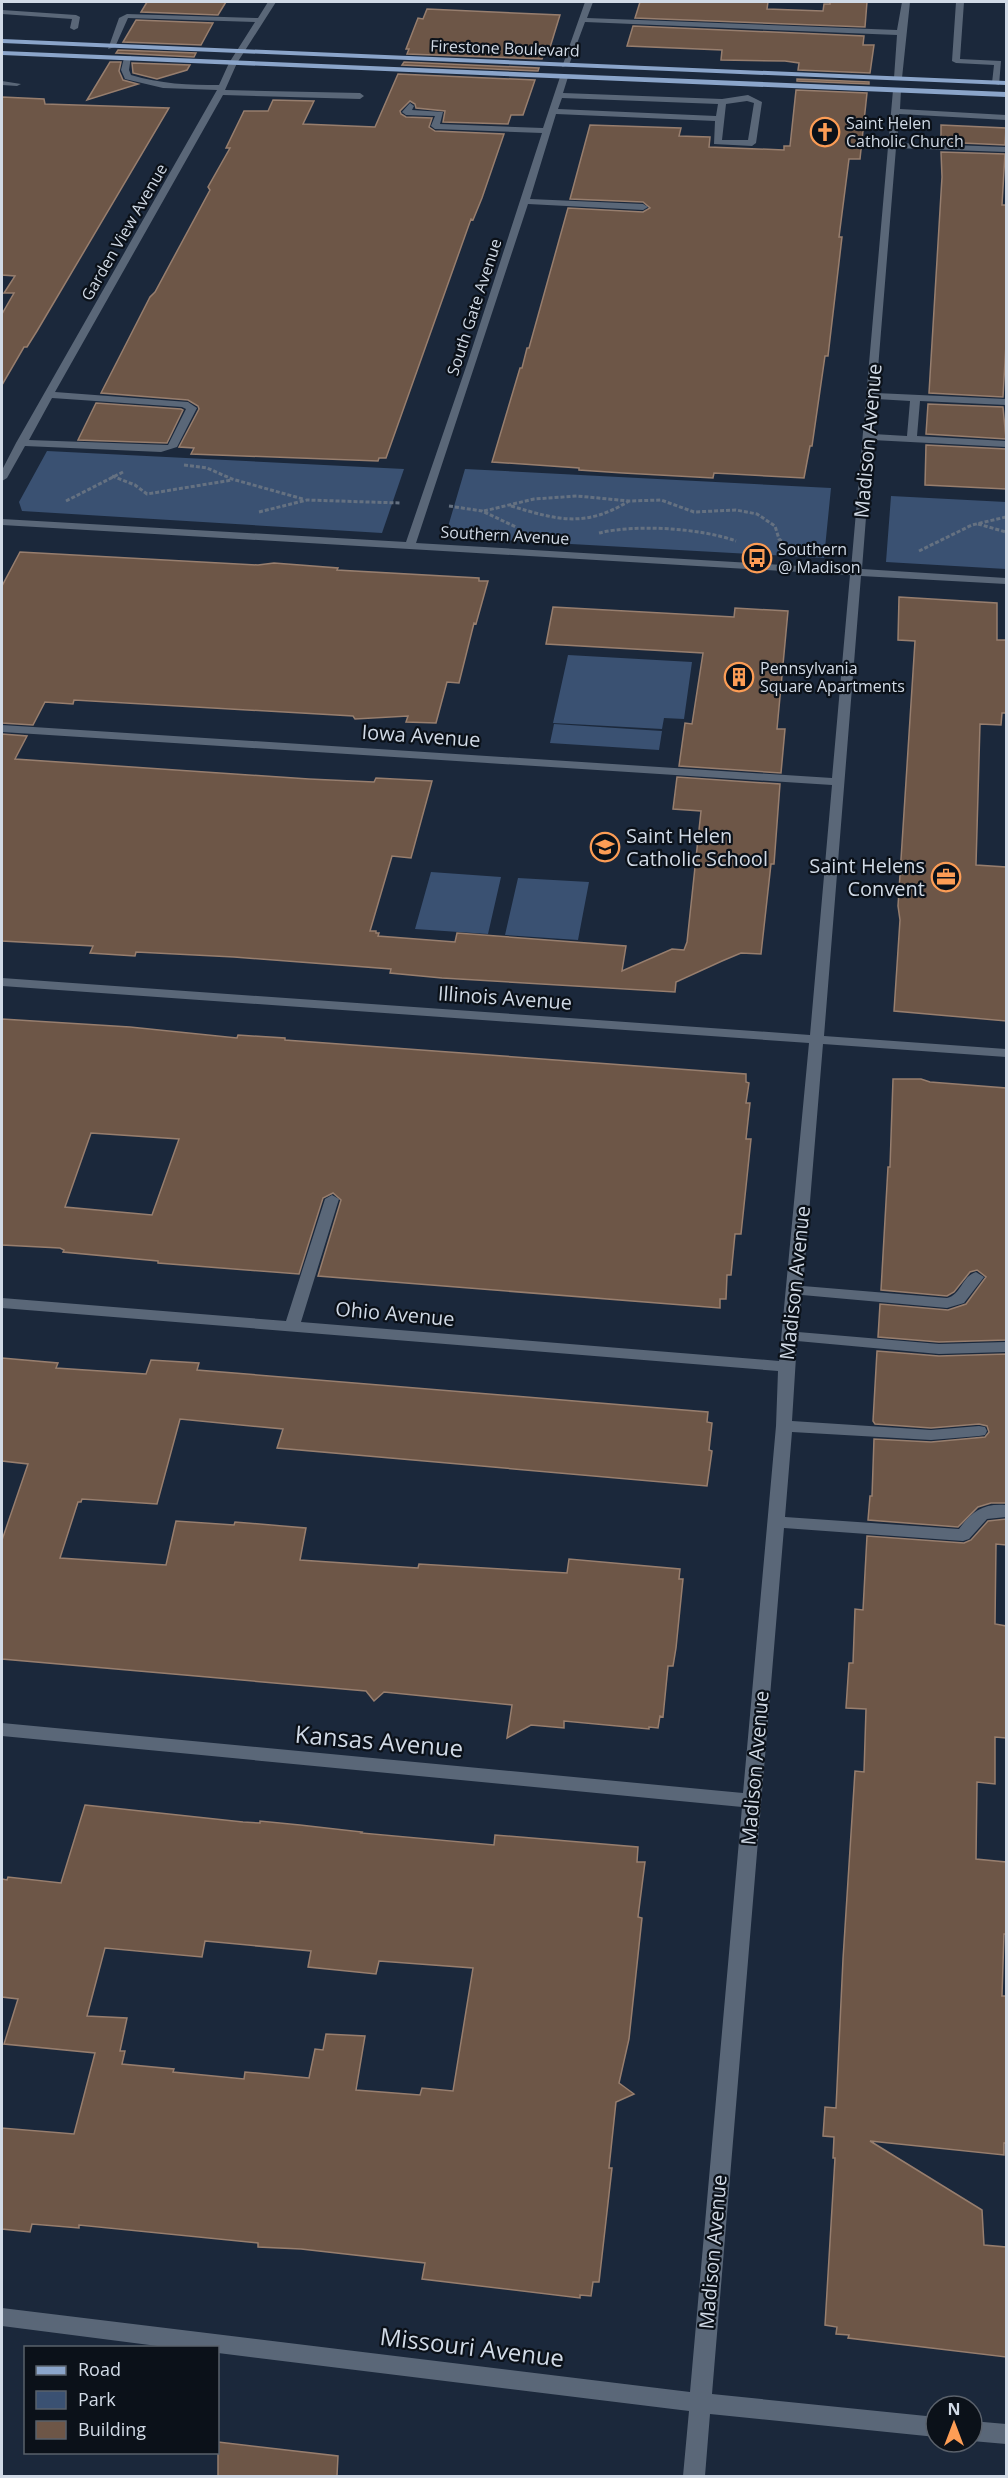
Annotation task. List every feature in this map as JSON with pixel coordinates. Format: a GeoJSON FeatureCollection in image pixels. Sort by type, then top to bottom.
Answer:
{"type":"FeatureCollection","features":[{"type":"Feature","properties":{"kind":"main road","name":"Firestone Boulevard"},"geometry":{"type":"LineString","coordinates":[[2,41],[566,65],[898,84],[1006,95]]}},
{"type":"Feature","properties":{"kind":"main road","name":"Firestone Boulevard"},"geometry":{"type":"LineString","coordinates":[[2,53],[751,84],[1006,83]]}},
{"type":"Feature","properties":{"kind":"street","name":"Garden View Avenue"},"geometry":{"type":"LineString","coordinates":[[2,478],[221,90],[233,63],[272,2]]}},
{"type":"Feature","properties":{"kind":"street"},"geometry":{"type":"LineString","coordinates":[[566,65],[590,2]]}},
{"type":"Feature","properties":{"kind":"street","name":"Madison Avenue"},"geometry":{"type":"LineString","coordinates":[[694,2476],[784,1426],[786,1367],[791,1336],[817,1039],[901,33],[906,2]]}},
{"type":"Feature","properties":{"kind":"street"},"geometry":{"type":"LineString","coordinates":[[960,2],[956,61],[1002,63],[996,82]]}},
{"type":"Feature","properties":{"kind":"street"},"geometry":{"type":"LineString","coordinates":[[2,12],[76,17],[74,28]]}},
{"type":"Feature","properties":{"kind":"street"},"geometry":{"type":"LineString","coordinates":[[111,47],[123,18],[127,16],[262,20]]}},
{"type":"Feature","properties":{"kind":"street"},"geometry":{"type":"LineString","coordinates":[[584,20],[901,33]]}},
{"type":"Feature","properties":{"kind":"street"},"geometry":{"type":"LineString","coordinates":[[128,58],[125,70],[128,77],[157,86],[360,96]]}},
{"type":"Feature","properties":{"kind":"street","name":"South Gate Avenue"},"geometry":{"type":"LineString","coordinates":[[410,546],[564,77]]}},
{"type":"Feature","properties":{"kind":"street"},"geometry":{"type":"LineString","coordinates":[[2,83],[17,84]]}},
{"type":"Feature","properties":{"kind":"street"},"geometry":{"type":"LineString","coordinates":[[748,98],[751,84]]}},
{"type":"Feature","properties":{"kind":"street"},"geometry":{"type":"LineString","coordinates":[[558,95],[722,102],[748,98],[758,102],[752,143],[717,142],[722,102]]}},
{"type":"Feature","properties":{"kind":"street"},"geometry":{"type":"LineString","coordinates":[[410,106],[406,112],[440,114],[435,126],[547,131]]}},
{"type":"Feature","properties":{"kind":"street"},"geometry":{"type":"LineString","coordinates":[[553,111],[720,119]]}},
{"type":"Feature","properties":{"kind":"street"},"geometry":{"type":"LineString","coordinates":[[896,111],[1006,117]]}},
{"type":"Feature","properties":{"kind":"street"},"geometry":{"type":"LineString","coordinates":[[893,145],[1006,150]]}},
{"type":"Feature","properties":{"kind":"street"},"geometry":{"type":"LineString","coordinates":[[524,201],[643,207]]}},
{"type":"Feature","properties":{"kind":"street"},"geometry":{"type":"LineString","coordinates":[[21,442],[161,449],[172,447],[192,408],[184,404],[48,395]]}},
{"type":"Feature","properties":{"kind":"street"},"geometry":{"type":"LineString","coordinates":[[872,396],[1006,402]]}},
{"type":"Feature","properties":{"kind":"street"},"geometry":{"type":"LineString","coordinates":[[912,439],[915,398]]}},
{"type":"Feature","properties":{"kind":"street"},"geometry":{"type":"LineString","coordinates":[[868,437],[1006,444]]}},
{"type":"Feature","properties":{"kind":"street","name":"Southern Avenue"},"geometry":{"type":"LineString","coordinates":[[2,522],[1006,581]]}},
{"type":"Feature","properties":{"kind":"street","name":"Iowa Avenue"},"geometry":{"type":"LineString","coordinates":[[2,729],[838,782]]}},
{"type":"Feature","properties":{"kind":"street","name":"Illinois Avenue"},"geometry":{"type":"LineString","coordinates":[[2,982],[1006,1053]]}},
{"type":"Feature","properties":{"kind":"street"},"geometry":{"type":"LineString","coordinates":[[292,1327],[332,1198]]}},
{"type":"Feature","properties":{"kind":"street"},"geometry":{"type":"LineString","coordinates":[[795,1290],[947,1303],[959,1300],[976,1277]]}},
{"type":"Feature","properties":{"kind":"street","name":"Ohio Avenue"},"geometry":{"type":"LineString","coordinates":[[2,1303],[786,1367]]}},
{"type":"Feature","properties":{"kind":"street"},"geometry":{"type":"LineString","coordinates":[[791,1336],[939,1349],[1006,1347]]}},
{"type":"Feature","properties":{"kind":"street"},"geometry":{"type":"LineString","coordinates":[[784,1426],[931,1435],[979,1431]]}},
{"type":"Feature","properties":{"kind":"street"},"geometry":{"type":"LineString","coordinates":[[775,1522],[963,1535],[974,1520],[989,1509],[1006,1511]]}},
{"type":"Feature","properties":{"kind":"street","name":"Kansas Avenue"},"geometry":{"type":"LineString","coordinates":[[2,1730],[752,1801]]}},
{"type":"Feature","properties":{"kind":"street","name":"Missouri Avenue"},"geometry":{"type":"LineString","coordinates":[[2,2317],[700,2403],[924,2426]]}},
{"type":"Feature","properties":{"kind":"street"},"geometry":{"type":"LineString","coordinates":[[984,2432],[1006,2434]]}},
{"type":"Feature","properties":{"kind":"path"},"geometry":{"type":"LineString","coordinates":[[181,465],[207,468],[232,480],[307,500]]}},
{"type":"Feature","properties":{"kind":"path"},"geometry":{"type":"LineString","coordinates":[[63,502],[82,494],[112,476],[129,470]]}},
{"type":"Feature","properties":{"kind":"path"},"geometry":{"type":"LineString","coordinates":[[112,476],[135,484],[147,494],[232,480]]}},
{"type":"Feature","properties":{"kind":"path"},"geometry":{"type":"LineString","coordinates":[[482,511],[534,499],[577,496],[629,501],[661,500],[699,512],[736,510],[756,514],[775,526],[779,539],[788,547]]}},
{"type":"Feature","properties":{"kind":"path"},"geometry":{"type":"LineString","coordinates":[[509,506],[569,521],[608,515],[629,501]]}},
{"type":"Feature","properties":{"kind":"path"},"geometry":{"type":"LineString","coordinates":[[917,552],[935,541],[978,524],[1006,517]]}},
{"type":"Feature","properties":{"kind":"path"},"geometry":{"type":"LineString","coordinates":[[978,524],[1006,532]]}},
{"type":"Feature","properties":{"kind":"green space"},"geometry":{"type":"Polygon","coordinates":[[[47,451],[404,469],[382,533],[22,511],[19,502],[47,451]]]}},
{"type":"Feature","properties":{"kind":"green space"},"geometry":{"type":"Polygon","coordinates":[[[465,469],[831,488],[824,558],[445,537],[465,469]]]}},
{"type":"Feature","properties":{"kind":"green space"},"geometry":{"type":"Polygon","coordinates":[[[891,496],[1006,502],[1006,569],[886,562],[891,496]]]}},
{"type":"Feature","properties":{"kind":"green space"},"geometry":{"type":"Polygon","coordinates":[[[568,655],[692,662],[684,719],[664,718],[662,729],[553,723],[568,655]]]}},
{"type":"Feature","properties":{"kind":"green space"},"geometry":{"type":"Polygon","coordinates":[[[554,724],[662,731],[659,750],[550,743],[554,724]]]}},
{"type":"Feature","properties":{"kind":"green space"},"geometry":{"type":"Polygon","coordinates":[[[431,872],[501,877],[488,934],[415,929],[431,872]]]}},
{"type":"Feature","properties":{"kind":"green space"},"geometry":{"type":"Polygon","coordinates":[[[518,878],[589,882],[578,940],[505,935],[518,878]]]}},
{"type":"Feature","properties":{"kind":"building"},"geometry":{"type":"Polygon","coordinates":[[[147,2],[226,2],[218,15],[141,12],[147,2]]]}},
{"type":"Feature","properties":{"kind":"building"},"geometry":{"type":"Polygon","coordinates":[[[640,2],[768,2],[767,9],[823,11],[824,4],[830,4],[830,2],[867,2],[865,27],[635,18],[640,2]]]}},
{"type":"Feature","properties":{"kind":"building"},"geometry":{"type":"Polygon","coordinates":[[[427,9],[560,15],[548,54],[544,54],[542,59],[407,54],[409,49],[406,49],[418,18],[423,19],[427,9]]]}},
{"type":"Feature","properties":{"kind":"building"},"geometry":{"type":"Polygon","coordinates":[[[136,20],[213,23],[201,45],[123,42],[136,20]]]}},
{"type":"Feature","properties":{"kind":"building"},"geometry":{"type":"Polygon","coordinates":[[[633,26],[864,36],[863,45],[874,45],[870,73],[798,70],[799,63],[785,61],[721,60],[722,50],[627,46],[633,26]]]}},
{"type":"Feature","properties":{"kind":"building"},"geometry":{"type":"Polygon","coordinates":[[[118,50],[196,53],[194,57],[116,53],[118,50]]]}},
{"type":"Feature","properties":{"kind":"building"},"geometry":{"type":"Polygon","coordinates":[[[110,62],[121,62],[119,71],[123,80],[138,84],[87,100],[110,62]]]}},
{"type":"Feature","properties":{"kind":"building"},"geometry":{"type":"Polygon","coordinates":[[[404,62],[539,68],[538,71],[402,65],[404,62]]]}},
{"type":"Feature","properties":{"kind":"building"},"geometry":{"type":"Polygon","coordinates":[[[132,63],[190,65],[187,70],[157,79],[133,73],[132,63]]]}},
{"type":"Feature","properties":{"kind":"building"},"geometry":{"type":"Polygon","coordinates":[[[398,74],[535,80],[523,115],[511,115],[508,124],[443,122],[445,111],[416,108],[415,104],[410,101],[400,111],[406,117],[432,118],[429,127],[435,131],[504,134],[482,198],[473,220],[471,219],[386,458],[379,458],[378,461],[191,454],[194,448],[179,447],[199,409],[198,406],[188,400],[101,393],[150,297],[155,292],[210,190],[208,187],[230,148],[226,148],[244,111],[268,111],[273,100],[314,101],[303,124],[375,127],[398,74]]]}},
{"type":"Feature","properties":{"kind":"building"},"geometry":{"type":"Polygon","coordinates":[[[797,79],[869,82],[869,84],[797,81],[797,79]]]}},
{"type":"Feature","properties":{"kind":"building"},"geometry":{"type":"Polygon","coordinates":[[[796,90],[867,93],[860,159],[849,159],[828,356],[825,356],[812,446],[810,446],[804,478],[714,473],[713,478],[492,462],[520,368],[522,368],[527,348],[529,348],[568,208],[643,212],[650,208],[643,202],[570,199],[590,125],[681,128],[679,136],[710,137],[709,147],[784,150],[784,146],[790,146],[796,90]]]}},
{"type":"Feature","properties":{"kind":"building"},"geometry":{"type":"Polygon","coordinates":[[[2,97],[44,99],[45,104],[169,108],[37,331],[27,347],[24,347],[2,385],[2,314],[14,293],[4,293],[15,276],[2,275],[2,97]]]}},
{"type":"Feature","properties":{"kind":"building"},"geometry":{"type":"Polygon","coordinates":[[[941,125],[1006,128],[1005,145],[941,142],[941,125]]]}},
{"type":"Feature","properties":{"kind":"building"},"geometry":{"type":"Polygon","coordinates":[[[941,152],[1005,154],[1002,205],[1006,205],[1006,344],[1003,397],[929,393],[942,177],[941,152]]]}},
{"type":"Feature","properties":{"kind":"building"},"geometry":{"type":"Polygon","coordinates":[[[96,403],[183,410],[167,443],[78,440],[96,403]]]}},
{"type":"Feature","properties":{"kind":"building"},"geometry":{"type":"Polygon","coordinates":[[[928,404],[1003,407],[1006,439],[926,434],[928,404]]]}},
{"type":"Feature","properties":{"kind":"building"},"geometry":{"type":"Polygon","coordinates":[[[926,445],[1006,449],[1006,489],[925,485],[926,445]]]}},
{"type":"Feature","properties":{"kind":"building"},"geometry":{"type":"Polygon","coordinates":[[[20,552],[258,565],[274,563],[338,568],[337,570],[479,578],[479,581],[488,581],[476,624],[474,623],[459,683],[447,682],[436,723],[406,722],[408,716],[355,719],[353,716],[74,700],[73,704],[45,702],[33,725],[2,723],[2,586],[20,552]]]}},
{"type":"Feature","properties":{"kind":"building"},"geometry":{"type":"Polygon","coordinates":[[[899,597],[997,603],[997,640],[1006,640],[1006,713],[1002,713],[1001,725],[980,724],[976,865],[1006,867],[1006,1021],[894,1011],[900,920],[898,906],[915,641],[898,640],[899,597]]]}},
{"type":"Feature","properties":{"kind":"building","name":"Pennsylvania Square Apartments"},"geometry":{"type":"Polygon","coordinates":[[[553,607],[734,617],[735,608],[788,611],[777,729],[785,729],[781,773],[679,766],[685,723],[692,724],[703,653],[546,644],[553,607]]]}},
{"type":"Feature","properties":{"kind":"building"},"geometry":{"type":"Polygon","coordinates":[[[2,734],[27,736],[15,759],[309,779],[374,782],[376,778],[432,781],[411,858],[392,856],[370,931],[376,931],[379,933],[378,936],[455,942],[457,933],[626,946],[622,971],[672,949],[684,950],[687,942],[701,811],[673,809],[677,777],[780,784],[774,864],[771,864],[761,954],[741,953],[722,961],[676,982],[675,992],[442,978],[390,973],[391,969],[234,957],[136,952],[135,956],[90,953],[93,946],[2,941],[2,734]]]}},
{"type":"Feature","properties":{"kind":"building"},"geometry":{"type":"Polygon","coordinates":[[[2,1019],[130,1027],[237,1038],[238,1035],[285,1038],[285,1040],[746,1074],[746,1082],[749,1083],[746,1103],[750,1103],[746,1139],[751,1139],[741,1234],[735,1234],[731,1275],[727,1275],[726,1299],[720,1299],[720,1308],[318,1276],[341,1200],[333,1193],[323,1198],[299,1274],[158,1263],[158,1261],[63,1252],[64,1250],[60,1248],[2,1245],[2,1019]],[[91,1133],[65,1207],[152,1215],[179,1139],[91,1133]]]}},
{"type":"Feature","properties":{"kind":"building"},"geometry":{"type":"Polygon","coordinates":[[[893,1079],[921,1079],[930,1082],[1006,1088],[1006,1340],[939,1342],[878,1337],[880,1304],[948,1310],[966,1304],[986,1277],[977,1270],[970,1272],[954,1292],[947,1296],[881,1290],[888,1167],[890,1167],[893,1079]]]}},
{"type":"Feature","properties":{"kind":"building"},"geometry":{"type":"Polygon","coordinates":[[[877,1351],[939,1356],[1006,1354],[1006,1503],[991,1503],[978,1507],[958,1527],[868,1520],[870,1496],[872,1496],[874,1439],[931,1442],[985,1437],[989,1432],[987,1426],[979,1424],[931,1428],[875,1424],[873,1421],[877,1351]]]}},
{"type":"Feature","properties":{"kind":"building"},"geometry":{"type":"Polygon","coordinates":[[[2,1358],[58,1363],[56,1368],[146,1374],[151,1360],[199,1363],[197,1370],[708,1412],[707,1422],[712,1423],[709,1450],[712,1451],[707,1486],[277,1448],[283,1429],[180,1419],[157,1504],[82,1499],[78,1502],[60,1558],[166,1565],[176,1521],[234,1525],[235,1522],[306,1528],[300,1560],[418,1568],[419,1564],[567,1573],[569,1559],[680,1569],[679,1579],[683,1579],[676,1648],[673,1666],[668,1666],[663,1717],[660,1716],[658,1728],[564,1721],[564,1728],[531,1725],[507,1738],[512,1705],[384,1692],[374,1701],[366,1691],[2,1659],[2,1540],[28,1464],[2,1461],[2,1358]]]}},
{"type":"Feature","properties":{"kind":"building"},"geometry":{"type":"Polygon","coordinates":[[[1006,1519],[1006,1545],[996,1544],[995,1624],[1006,1626],[1006,1738],[995,1737],[995,1784],[977,1782],[976,1859],[1006,1862],[1006,1934],[1004,1934],[1002,1996],[1006,1996],[1006,2143],[1004,2143],[1004,2155],[870,2141],[982,2210],[984,2245],[1006,2247],[1006,2357],[848,2338],[849,2335],[836,2334],[837,2327],[825,2325],[835,2158],[833,2158],[834,2137],[823,2136],[825,2107],[836,2108],[855,1771],[864,1772],[866,1709],[846,1708],[849,1663],[853,1663],[855,1609],[863,1610],[867,1536],[964,1543],[971,1540],[988,1521],[1006,1519]]]}},
{"type":"Feature","properties":{"kind":"building"},"geometry":{"type":"Polygon","coordinates":[[[85,1805],[494,1845],[495,1835],[638,1847],[637,1862],[645,1862],[638,1917],[642,1918],[629,2039],[619,2083],[634,2094],[616,2102],[609,2168],[612,2168],[599,2282],[593,2282],[591,2296],[580,2295],[580,2298],[422,2279],[425,2263],[301,2249],[258,2247],[258,2243],[79,2225],[79,2228],[32,2224],[30,2232],[2,2229],[2,2128],[74,2134],[95,2053],[4,2044],[18,1999],[2,1997],[2,1879],[7,1880],[8,1877],[61,1883],[85,1805]],[[205,1941],[202,1957],[105,1948],[87,2016],[127,2018],[120,2051],[125,2051],[122,2064],[244,2079],[245,2072],[309,2078],[315,2049],[323,2050],[326,2034],[365,2036],[356,2090],[420,2095],[422,2088],[453,2091],[473,1968],[379,1961],[376,1974],[308,1967],[311,1951],[205,1941]]]}},
{"type":"Feature","properties":{"kind":"building"},"geometry":{"type":"Polygon","coordinates":[[[219,2442],[338,2456],[337,2476],[218,2476],[219,2442]]]}},
{"type":"Feature","properties":{"kind":"place","name":"Saint Helen Catholic Church"},"geometry":{"type":"Point","coordinates":[825,132]}},
{"type":"Feature","properties":{"kind":"place","name":"Southern @ Madison"},"geometry":{"type":"Point","coordinates":[757,558]}},
{"type":"Feature","properties":{"kind":"place","name":"Pennsylvania Square Apartments"},"geometry":{"type":"Point","coordinates":[739,677]}},
{"type":"Feature","properties":{"kind":"place","name":"Saint Helen Catholic School"},"geometry":{"type":"Point","coordinates":[605,847]}},
{"type":"Feature","properties":{"kind":"place","name":"Saint Helens Convent"},"geometry":{"type":"Point","coordinates":[946,877]}}]}
